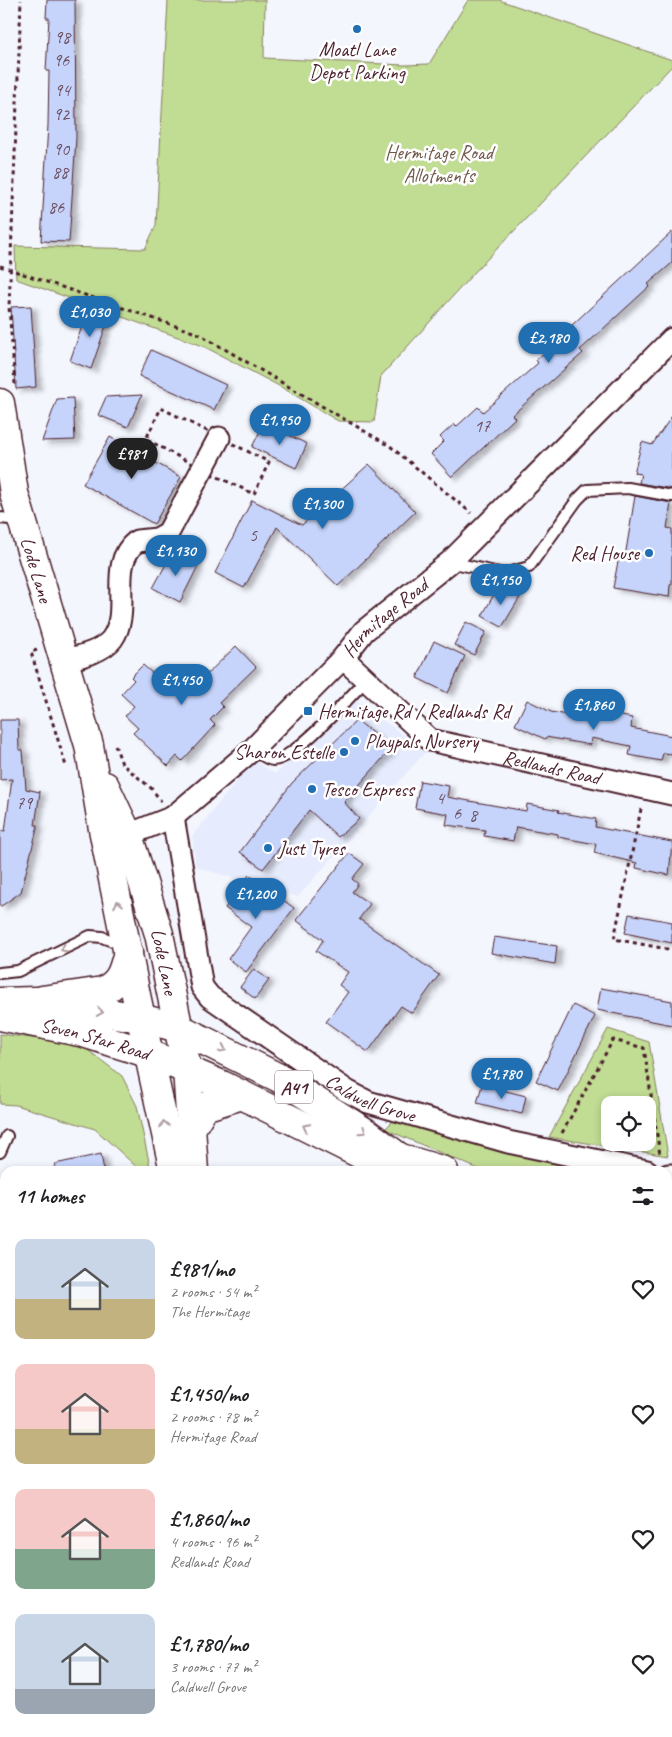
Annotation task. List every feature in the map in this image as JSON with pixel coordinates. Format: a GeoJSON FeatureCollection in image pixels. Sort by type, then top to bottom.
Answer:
{"type":"FeatureCollection","features":[{"type":"Feature","properties":{"kind":"main road","name":"Lode Lane"},"geometry":{"type":"LineString","coordinates":[[8,395],[14,493],[10,519],[63,661],[93,762],[103,829],[140,1018],[150,1054],[173,1166]]}},
{"type":"Feature","properties":{"kind":"main road","name":"Lode Lane"},"geometry":{"type":"LineString","coordinates":[[93,762],[128,835],[159,934],[187,1069],[194,1166]]}},
{"type":"Feature","properties":{"kind":"main road"},"geometry":{"type":"LineString","coordinates":[[35,1001],[103,991],[111,987],[121,978],[127,949]]}},
{"type":"Feature","properties":{"kind":"main road","name":"Seven Star Road"},"geometry":{"type":"LineString","coordinates":[[1,1013],[35,1001],[140,1018],[179,1028]]}},
{"type":"Feature","properties":{"kind":"main road","name":"Seven Star Road"},"geometry":{"type":"LineString","coordinates":[[1,1013],[80,1032],[150,1054],[187,1069]]}},
{"type":"Feature","properties":{"kind":"main road","name":"A41"},"geometry":{"type":"LineString","coordinates":[[179,1028],[280,1078],[366,1132],[401,1158]]}},
{"type":"Feature","properties":{"kind":"main road","name":"A41"},"geometry":{"type":"LineString","coordinates":[[187,1069],[360,1154],[401,1158],[427,1166]]}},
{"type":"Feature","properties":{"kind":"main road"},"geometry":{"type":"LineString","coordinates":[[192,1127],[204,1106],[242,1095]]}},
{"type":"Feature","properties":{"kind":"street","name":"Hermitage Road"},"geometry":{"type":"LineString","coordinates":[[128,835],[173,817],[253,750],[343,658],[364,631],[450,562],[672,339]]}},
{"type":"Feature","properties":{"kind":"street"},"geometry":{"type":"LineString","coordinates":[[63,661],[83,656],[112,639],[119,621],[123,558],[137,541],[157,539],[168,533],[219,438]]}},
{"type":"Feature","properties":{"kind":"street","name":"Redlands Road"},"geometry":{"type":"LineString","coordinates":[[343,658],[430,740],[672,794]]}},
{"type":"Feature","properties":{"kind":"street","name":"Caldwell Grove"},"geometry":{"type":"LineString","coordinates":[[173,817],[202,987],[210,998],[347,1091],[368,1102],[508,1142],[552,1152],[633,1166]]}},
{"type":"Feature","properties":{"kind":"lane"},"geometry":{"type":"LineString","coordinates":[[450,562],[504,574],[529,567],[577,500],[587,490],[628,488],[672,496]]}},
{"type":"Feature","properties":{"kind":"lane"},"geometry":{"type":"LineString","coordinates":[[253,750],[271,760],[279,759],[311,737],[366,680]]}},
{"type":"Feature","properties":{"kind":"lane"},"geometry":{"type":"LineString","coordinates":[[0,973],[18,971],[90,936],[102,938],[127,949]]}},
{"type":"Feature","properties":{"kind":"lane"},"geometry":{"type":"LineString","coordinates":[[0,1152],[7,1136]]}},
{"type":"Feature","properties":{"kind":"path"},"geometry":{"type":"LineString","coordinates":[[8,395],[9,307],[21,0]]}},
{"type":"Feature","properties":{"kind":"path"},"geometry":{"type":"LineString","coordinates":[[0,266],[199,334],[390,446],[487,526]]}},
{"type":"Feature","properties":{"kind":"path"},"geometry":{"type":"LineString","coordinates":[[112,737],[122,764],[151,788],[173,817]]}},
{"type":"Feature","properties":{"kind":"path"},"geometry":{"type":"LineString","coordinates":[[645,789],[614,939],[672,950]]}},
{"type":"Feature","properties":{"kind":"path"},"geometry":{"type":"LineString","coordinates":[[552,1152],[612,1040],[644,1048],[661,1166]]}},
{"type":"Feature","properties":{"kind":"shaded area"},"geometry":{"type":"Polygon","coordinates":[[[356,701],[426,751],[298,897],[196,867],[192,836],[254,760],[275,774],[356,701]]]}},
{"type":"Feature","properties":{"kind":"green space","name":"Hermitage Road Allotments"},"geometry":{"type":"Polygon","coordinates":[[[168,0],[265,0],[264,58],[404,65],[429,64],[468,0],[499,0],[672,60],[672,66],[472,275],[381,376],[374,422],[338,421],[281,387],[203,346],[16,279],[15,246],[145,249],[156,225],[168,0]]]}},
{"type":"Feature","properties":{"kind":"green space"},"geometry":{"type":"Polygon","coordinates":[[[608,1029],[649,1042],[668,1156],[637,1151],[656,1151],[656,1096],[601,1096],[601,1145],[549,1137],[608,1029]]]}},
{"type":"Feature","properties":{"kind":"green space"},"geometry":{"type":"Polygon","coordinates":[[[0,1034],[48,1040],[85,1048],[122,1076],[137,1106],[150,1166],[136,1166],[95,1129],[16,1105],[0,1104],[0,1034]]]}},
{"type":"Feature","properties":{"kind":"green space"},"geometry":{"type":"Polygon","coordinates":[[[394,1120],[578,1166],[471,1166],[385,1129],[394,1120]]]}},
{"type":"Feature","properties":{"kind":"building"},"geometry":{"type":"Polygon","coordinates":[[[47,0],[75,0],[76,138],[69,242],[41,241],[48,125],[49,71],[46,71],[49,18],[46,18],[47,0]]]}},
{"type":"Feature","properties":{"kind":"building"},"geometry":{"type":"Polygon","coordinates":[[[672,232],[672,263],[648,284],[650,286],[580,350],[583,353],[512,415],[515,418],[452,477],[431,454],[444,441],[440,437],[454,424],[456,427],[478,407],[483,412],[538,363],[536,360],[574,327],[572,325],[672,232]]]}},
{"type":"Feature","properties":{"kind":"building"},"geometry":{"type":"Polygon","coordinates":[[[31,306],[36,387],[16,389],[11,307],[31,306]]]}},
{"type":"Feature","properties":{"kind":"building"},"geometry":{"type":"Polygon","coordinates":[[[89,306],[110,314],[91,369],[70,361],[89,306]]]}},
{"type":"Feature","properties":{"kind":"building"},"geometry":{"type":"Polygon","coordinates":[[[151,350],[226,385],[214,410],[139,376],[151,350]]]}},
{"type":"Feature","properties":{"kind":"building"},"geometry":{"type":"Polygon","coordinates":[[[142,395],[128,427],[98,415],[106,397],[142,395]]]}},
{"type":"Feature","properties":{"kind":"building"},"geometry":{"type":"Polygon","coordinates":[[[73,398],[75,440],[42,441],[57,399],[73,398]]]}},
{"type":"Feature","properties":{"kind":"building"},"geometry":{"type":"Polygon","coordinates":[[[672,416],[672,489],[639,483],[641,474],[634,473],[642,442],[652,445],[672,416]]]}},
{"type":"Feature","properties":{"kind":"building"},"geometry":{"type":"Polygon","coordinates":[[[264,423],[307,444],[296,468],[252,447],[264,423]]]}},
{"type":"Feature","properties":{"kind":"building"},"geometry":{"type":"Polygon","coordinates":[[[110,437],[181,477],[154,524],[83,484],[110,437]]]}},
{"type":"Feature","properties":{"kind":"building"},"geometry":{"type":"Polygon","coordinates":[[[369,464],[415,512],[338,586],[277,527],[244,588],[215,573],[252,500],[302,525],[369,464]]]}},
{"type":"Feature","properties":{"kind":"building","name":"Red House"},"geometry":{"type":"Polygon","coordinates":[[[635,496],[671,503],[667,528],[672,529],[672,584],[670,585],[669,597],[613,588],[619,556],[625,557],[635,496]]]}},
{"type":"Feature","properties":{"kind":"building"},"geometry":{"type":"Polygon","coordinates":[[[172,553],[198,566],[180,602],[153,588],[172,553]]]}},
{"type":"Feature","properties":{"kind":"building"},"geometry":{"type":"Polygon","coordinates":[[[499,585],[520,597],[502,627],[482,616],[499,585]]]}},
{"type":"Feature","properties":{"kind":"building"},"geometry":{"type":"Polygon","coordinates":[[[466,622],[486,632],[474,655],[454,645],[466,622]]]}},
{"type":"Feature","properties":{"kind":"building"},"geometry":{"type":"Polygon","coordinates":[[[434,641],[465,656],[448,693],[417,678],[434,641]]]}},
{"type":"Feature","properties":{"kind":"building"},"geometry":{"type":"Polygon","coordinates":[[[236,646],[256,667],[219,703],[223,707],[210,720],[215,725],[182,761],[177,756],[168,766],[133,733],[138,728],[125,716],[134,706],[121,694],[134,680],[131,677],[143,665],[173,692],[189,675],[198,683],[236,646]]]}},
{"type":"Feature","properties":{"kind":"building"},"geometry":{"type":"Polygon","coordinates":[[[527,700],[551,712],[599,721],[600,712],[632,718],[631,728],[672,736],[672,754],[663,753],[661,761],[629,755],[631,746],[591,738],[590,745],[546,737],[545,739],[515,725],[527,700]]]}},
{"type":"Feature","properties":{"kind":"building"},"geometry":{"type":"Polygon","coordinates":[[[0,720],[18,720],[19,750],[23,750],[26,789],[40,792],[35,825],[38,825],[21,892],[0,907],[0,830],[5,831],[12,779],[0,780],[0,720]]]}},
{"type":"Feature","properties":{"kind":"building"},"geometry":{"type":"Polygon","coordinates":[[[357,720],[391,749],[344,802],[359,819],[338,837],[309,810],[263,869],[240,852],[292,783],[357,720]]]}},
{"type":"Feature","properties":{"kind":"building"},"geometry":{"type":"Polygon","coordinates":[[[420,781],[449,786],[447,797],[526,811],[527,804],[559,810],[558,812],[596,819],[595,827],[672,842],[669,875],[636,868],[637,863],[594,853],[596,844],[558,837],[558,834],[516,827],[513,841],[484,836],[485,830],[446,825],[448,814],[415,808],[420,781]]]}},
{"type":"Feature","properties":{"kind":"building"},"geometry":{"type":"Polygon","coordinates":[[[349,853],[364,864],[352,879],[358,884],[352,892],[370,904],[359,919],[439,975],[412,1013],[401,1006],[368,1052],[326,1022],[348,992],[339,985],[348,972],[316,951],[323,940],[296,920],[349,853]]]}},
{"type":"Feature","properties":{"kind":"building"},"geometry":{"type":"Polygon","coordinates":[[[249,875],[294,908],[246,972],[228,959],[251,927],[225,908],[249,875]]]}},
{"type":"Feature","properties":{"kind":"building"},"geometry":{"type":"Polygon","coordinates":[[[629,914],[672,922],[672,943],[625,933],[629,914]]]}},
{"type":"Feature","properties":{"kind":"building"},"geometry":{"type":"Polygon","coordinates":[[[494,937],[557,946],[555,964],[491,953],[494,937]]]}},
{"type":"Feature","properties":{"kind":"building"},"geometry":{"type":"Polygon","coordinates":[[[254,969],[269,980],[255,999],[240,987],[254,969]]]}},
{"type":"Feature","properties":{"kind":"building"},"geometry":{"type":"Polygon","coordinates":[[[601,988],[672,1001],[672,1025],[597,1010],[601,988]]]}},
{"type":"Feature","properties":{"kind":"building"},"geometry":{"type":"Polygon","coordinates":[[[573,1005],[595,1016],[558,1091],[536,1081],[573,1005]]]}},
{"type":"Feature","properties":{"kind":"building"},"geometry":{"type":"Polygon","coordinates":[[[482,1085],[526,1096],[522,1114],[477,1103],[482,1085]]]}},
{"type":"Feature","properties":{"kind":"building"},"geometry":{"type":"Polygon","coordinates":[[[101,1154],[103,1166],[55,1166],[55,1164],[101,1154]]]}},
{"type":"Feature","properties":{"kind":"place","name":"Moatl Lane Depot Parking"},"geometry":{"type":"Point","coordinates":[357,29]}},
{"type":"Feature","properties":{"kind":"place","name":"Red House"},"geometry":{"type":"Point","coordinates":[649,553]}},
{"type":"Feature","properties":{"kind":"place","name":"Hermitage Rd / Redlands Rd"},"geometry":{"type":"Point","coordinates":[308,711]}},
{"type":"Feature","properties":{"kind":"place","name":"Playpals Nursery"},"geometry":{"type":"Point","coordinates":[355,741]}},
{"type":"Feature","properties":{"kind":"place","name":"Sharon Estelle"},"geometry":{"type":"Point","coordinates":[344,752]}},
{"type":"Feature","properties":{"kind":"place","name":"Tesco Express"},"geometry":{"type":"Point","coordinates":[312,789]}},
{"type":"Feature","properties":{"kind":"place","name":"Just Tyres"},"geometry":{"type":"Point","coordinates":[268,848]}}]}
